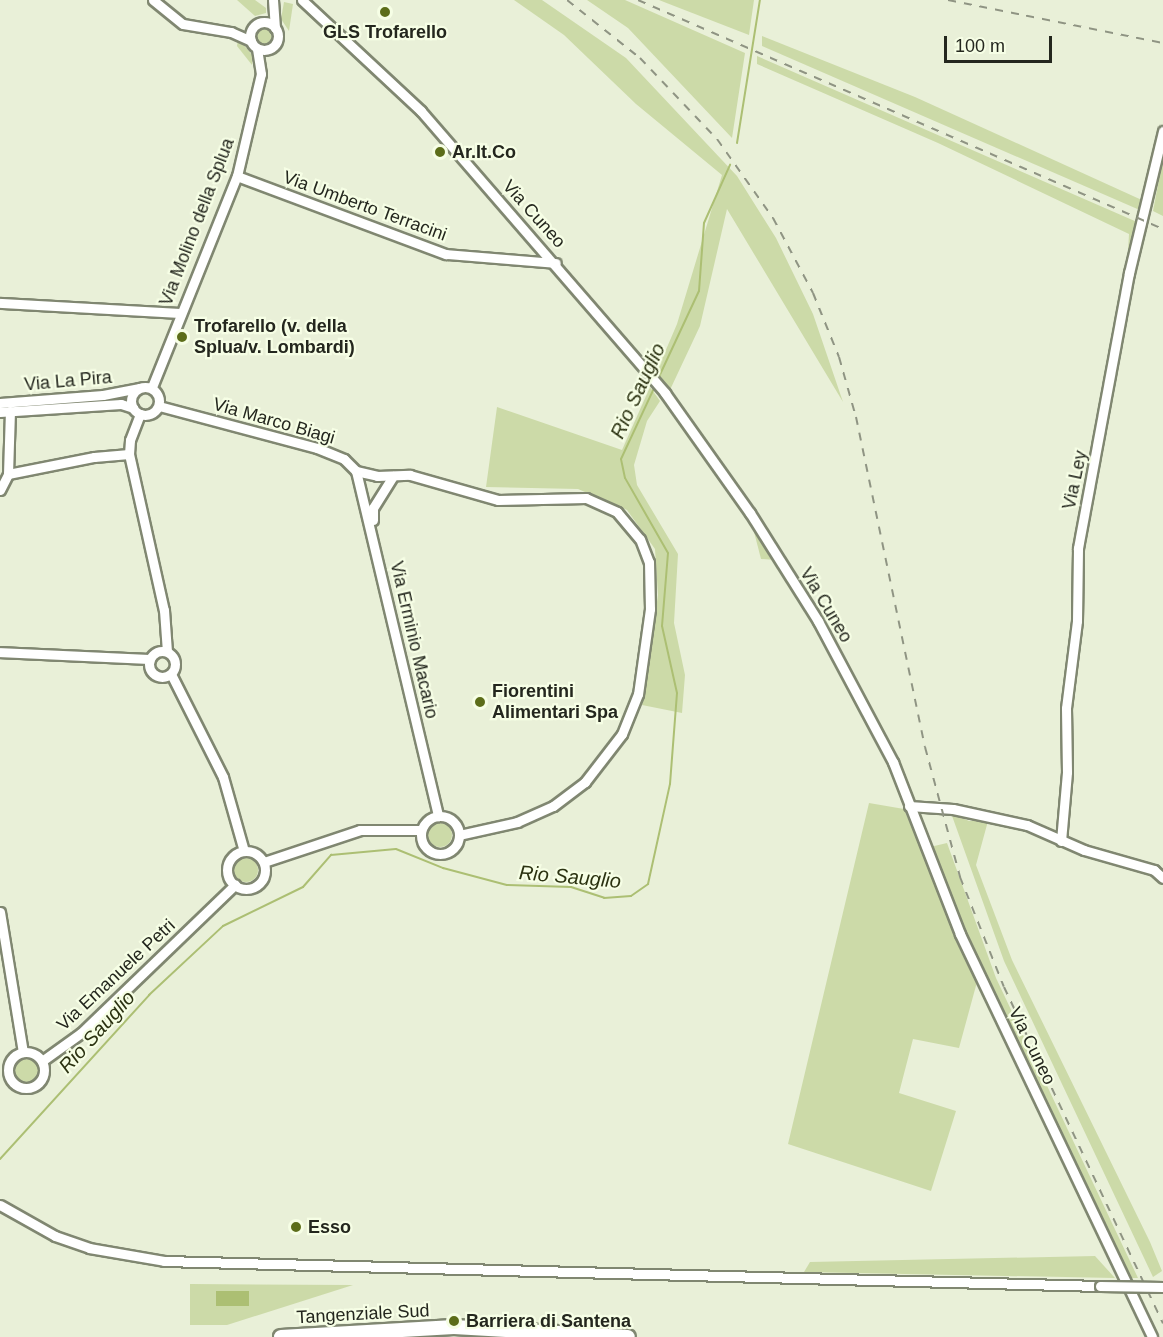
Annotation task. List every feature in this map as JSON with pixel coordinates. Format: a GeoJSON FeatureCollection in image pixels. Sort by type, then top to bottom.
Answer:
{"type":"FeatureCollection","features":[{"type":"Feature","properties":{"kind":"highway","name":"Tangenziale Sud"},"geometry":{"type":"LineString","coordinates":[[281,1337],[454,1327],[628,1337]]}},
{"type":"Feature","properties":{"kind":"street"},"geometry":{"type":"LineString","coordinates":[[153,0],[183,24],[231,32],[254,45],[270,48]]}},
{"type":"Feature","properties":{"kind":"street","name":"Via Cuneo"},"geometry":{"type":"LineString","coordinates":[[302,0],[421,111],[556,263],[653,382],[665,393],[750,513],[818,621],[888,752],[960,934],[1152,1337]]}},
{"type":"Feature","properties":{"kind":"street"},"geometry":{"type":"LineString","coordinates":[[231,32],[259,24],[275,28],[273,2]]}},
{"type":"Feature","properties":{"kind":"street"},"geometry":{"type":"LineString","coordinates":[[254,45],[259,24],[273,2]]}},
{"type":"Feature","properties":{"kind":"street","name":"Via Molino della Splua"},"geometry":{"type":"LineString","coordinates":[[152,387],[237,176],[251,126],[261,65],[276,41],[275,28]]}},
{"type":"Feature","properties":{"kind":"street","name":"Via Molino della Splua"},"geometry":{"type":"LineString","coordinates":[[254,45],[261,65]]}},
{"type":"Feature","properties":{"kind":"street","name":"Via Ley"},"geometry":{"type":"LineString","coordinates":[[1061,840],[1067,772],[1066,708],[1077,621],[1078,548],[1129,273],[1163,131]]}},
{"type":"Feature","properties":{"kind":"street","name":"Via Umberto Terracini"},"geometry":{"type":"LineString","coordinates":[[237,176],[446,254],[556,263]]}},
{"type":"Feature","properties":{"kind":"street"},"geometry":{"type":"LineString","coordinates":[[0,303],[180,313]]}},
{"type":"Feature","properties":{"kind":"street"},"geometry":{"type":"LineString","coordinates":[[137,411],[149,415],[159,406],[160,397],[152,387],[138,388],[131,400],[137,411],[129,454],[167,626],[167,652],[176,664],[171,674]]}},
{"type":"Feature","properties":{"kind":"street","name":"Via La Pira"},"geometry":{"type":"LineString","coordinates":[[0,403],[104,395],[138,388]]}},
{"type":"Feature","properties":{"kind":"street","name":"Via La Pira"},"geometry":{"type":"LineString","coordinates":[[5,412],[121,404],[137,411]]}},
{"type":"Feature","properties":{"kind":"street","name":"Via Marco Biagi"},"geometry":{"type":"LineString","coordinates":[[159,406],[317,448],[344,459],[356,471],[393,476],[410,475],[498,500],[586,498],[617,512],[629,524],[649,562],[643,670],[631,716],[610,752],[585,782],[553,806],[517,822],[459,834]]}},
{"type":"Feature","properties":{"kind":"street"},"geometry":{"type":"LineString","coordinates":[[0,490],[8,474],[5,412]]}},
{"type":"Feature","properties":{"kind":"street"},"geometry":{"type":"LineString","coordinates":[[8,474],[94,457],[129,454]]}},
{"type":"Feature","properties":{"kind":"street","name":"Via Erminio Macario"},"geometry":{"type":"LineString","coordinates":[[356,471],[372,528],[438,816]]}},
{"type":"Feature","properties":{"kind":"street"},"geometry":{"type":"LineString","coordinates":[[372,528],[373,508],[393,476]]}},
{"type":"Feature","properties":{"kind":"street"},"geometry":{"type":"LineString","coordinates":[[0,652],[150,659],[159,651],[167,652]]}},
{"type":"Feature","properties":{"kind":"street"},"geometry":{"type":"LineString","coordinates":[[150,659],[155,675],[171,674]]}},
{"type":"Feature","properties":{"kind":"street"},"geometry":{"type":"LineString","coordinates":[[171,674],[223,777],[244,851]]}},
{"type":"Feature","properties":{"kind":"street"},"geometry":{"type":"LineString","coordinates":[[909,807],[989,817],[1027,825],[1061,840],[1154,870],[1163,878]]}},
{"type":"Feature","properties":{"kind":"street"},"geometry":{"type":"LineString","coordinates":[[438,816],[450,819],[459,834],[451,851],[439,855],[424,847],[421,830],[427,821],[438,816]]}},
{"type":"Feature","properties":{"kind":"street"},"geometry":{"type":"LineString","coordinates":[[264,862],[360,830],[381,827],[421,830]]}},
{"type":"Feature","properties":{"kind":"street"},"geometry":{"type":"LineString","coordinates":[[244,851],[256,854],[264,862],[265,874],[258,885],[247,889],[235,885],[228,868],[233,857],[244,851]]}},
{"type":"Feature","properties":{"kind":"street","name":"Via Emanuele Petri"},"geometry":{"type":"LineString","coordinates":[[42,1060],[81,1033],[235,885]]}},
{"type":"Feature","properties":{"kind":"street"},"geometry":{"type":"LineString","coordinates":[[0,912],[23,1052]]}},
{"type":"Feature","properties":{"kind":"street"},"geometry":{"type":"LineString","coordinates":[[0,1084],[10,1081],[24,1089],[37,1086],[44,1075],[42,1060],[23,1052]]}},
{"type":"Feature","properties":{"kind":"street"},"geometry":{"type":"LineString","coordinates":[[10,1081],[10,1060],[23,1052]]}},
{"type":"Feature","properties":{"kind":"street"},"geometry":{"type":"LineString","coordinates":[[0,1205],[55,1236],[89,1248],[164,1261],[1163,1287]]}},
{"type":"Feature","properties":{"kind":"shaded area"},"geometry":{"type":"Polygon","coordinates":[[[237,0],[255,0],[266,8],[266,13],[255,16],[237,0]]]}},
{"type":"Feature","properties":{"kind":"shaded area"},"geometry":{"type":"Polygon","coordinates":[[[514,0],[542,0],[626,58],[737,176],[776,238],[813,314],[843,402],[727,209],[700,326],[669,392],[656,373],[677,324],[722,175],[636,104],[564,35],[514,0]]]}},
{"type":"Feature","properties":{"kind":"shaded area"},"geometry":{"type":"Polygon","coordinates":[[[587,0],[625,0],[745,53],[732,138],[628,28],[587,0]]]}},
{"type":"Feature","properties":{"kind":"shaded area"},"geometry":{"type":"Polygon","coordinates":[[[659,0],[754,0],[749,35],[664,2],[659,0]]]}},
{"type":"Feature","properties":{"kind":"shaded area"},"geometry":{"type":"Polygon","coordinates":[[[284,2],[293,4],[289,31],[281,19],[284,2]]]}},
{"type":"Feature","properties":{"kind":"shaded area"},"geometry":{"type":"Polygon","coordinates":[[[261,28],[267,28],[272,36],[270,42],[261,44],[256,39],[256,33],[261,28]]]}},
{"type":"Feature","properties":{"kind":"shaded area"},"geometry":{"type":"Polygon","coordinates":[[[762,36],[915,97],[1144,201],[1142,211],[762,46],[762,36]]]}},
{"type":"Feature","properties":{"kind":"shaded area"},"geometry":{"type":"Polygon","coordinates":[[[238,38],[253,56],[252,65],[237,46],[238,38]]]}},
{"type":"Feature","properties":{"kind":"shaded area"},"geometry":{"type":"Polygon","coordinates":[[[757,56],[1137,222],[1127,269],[1129,234],[938,143],[757,64],[757,56]]]}},
{"type":"Feature","properties":{"kind":"shaded area"},"geometry":{"type":"Polygon","coordinates":[[[1163,159],[1163,216],[1153,211],[1163,159]]]}},
{"type":"Feature","properties":{"kind":"shaded area"},"geometry":{"type":"Polygon","coordinates":[[[650,387],[660,401],[647,421],[634,465],[637,485],[678,554],[674,623],[685,675],[682,713],[642,705],[658,595],[655,549],[627,510],[578,489],[486,487],[497,407],[622,450],[650,387]]]}},
{"type":"Feature","properties":{"kind":"shaded area"},"geometry":{"type":"Polygon","coordinates":[[[752,524],[776,560],[761,559],[752,524]]]}},
{"type":"Feature","properties":{"kind":"shaded area"},"geometry":{"type":"Polygon","coordinates":[[[869,803],[904,809],[977,982],[959,1048],[913,1039],[899,1093],[956,1111],[931,1191],[788,1144],[869,803]]]}},
{"type":"Feature","properties":{"kind":"shaded area"},"geometry":{"type":"Polygon","coordinates":[[[951,813],[969,821],[988,821],[976,865],[1012,960],[1150,1242],[1162,1271],[1153,1277],[1004,961],[951,813]]]}},
{"type":"Feature","properties":{"kind":"shaded area"},"geometry":{"type":"Polygon","coordinates":[[[440,823],[449,826],[452,835],[449,844],[440,847],[431,844],[428,835],[431,826],[440,823]]]}},
{"type":"Feature","properties":{"kind":"shaded area"},"geometry":{"type":"Polygon","coordinates":[[[947,843],[996,978],[1138,1278],[1129,1278],[954,908],[930,847],[947,843]]]}},
{"type":"Feature","properties":{"kind":"shaded area"},"geometry":{"type":"Polygon","coordinates":[[[246,858],[255,861],[258,870],[255,879],[246,882],[237,879],[234,870],[237,861],[246,858]]]}},
{"type":"Feature","properties":{"kind":"shaded area"},"geometry":{"type":"Polygon","coordinates":[[[27,1059],[36,1062],[39,1071],[36,1080],[27,1083],[18,1080],[15,1071],[18,1062],[27,1059]]]}},
{"type":"Feature","properties":{"kind":"shaded area"},"geometry":{"type":"Polygon","coordinates":[[[1095,1256],[1115,1278],[804,1272],[810,1262],[1095,1256]]]}},
{"type":"Feature","properties":{"kind":"shaded area"},"geometry":{"type":"Polygon","coordinates":[[[190,1284],[353,1285],[227,1325],[190,1325],[190,1284]]]}},
{"type":"Feature","properties":{"kind":"shaded area"},"geometry":{"type":"Polygon","coordinates":[[[216,1291],[249,1291],[249,1306],[216,1306],[216,1291]]]}},
{"type":"Feature","properties":{"kind":"waterway","name":"Rio Sauglio"},"geometry":{"type":"LineString","coordinates":[[737,143],[760,0]]}},
{"type":"Feature","properties":{"kind":"waterway","name":"Rio Sauglio"},"geometry":{"type":"LineString","coordinates":[[657,381],[699,291],[704,223],[730,165]]}},
{"type":"Feature","properties":{"kind":"waterway","name":"Rio Sauglio"},"geometry":{"type":"LineString","coordinates":[[0,1159],[149,995],[223,926],[303,887],[331,855],[396,849],[443,868],[507,885],[571,887],[604,898],[631,896],[648,884],[670,784],[677,693],[662,626],[668,553],[625,478],[621,459],[655,386]]}},
{"type":"Feature","properties":{"kind":"railway"},"geometry":{"type":"LineString","coordinates":[[567,0],[640,58],[717,139],[773,218],[813,293],[839,357],[856,417],[925,747],[960,877],[1004,987],[1163,1323]]}},
{"type":"Feature","properties":{"kind":"railway"},"geometry":{"type":"LineString","coordinates":[[638,0],[1163,229]]}},
{"type":"Feature","properties":{"kind":"railway"},"geometry":{"type":"LineString","coordinates":[[948,0],[1163,43]]}},
{"type":"Feature","properties":{"kind":"place","name":"GLS Trofarello"},"geometry":{"type":"Point","coordinates":[385,12]}},
{"type":"Feature","properties":{"kind":"place","name":"Ar.It.Co"},"geometry":{"type":"Point","coordinates":[440,152]}},
{"type":"Feature","properties":{"kind":"place","name":"Trofarello (v. della Splua/v. Lombardi)"},"geometry":{"type":"Point","coordinates":[182,337]}},
{"type":"Feature","properties":{"kind":"place","name":"Fiorentini Alimentari Spa"},"geometry":{"type":"Point","coordinates":[480,702]}},
{"type":"Feature","properties":{"kind":"place","name":"Esso"},"geometry":{"type":"Point","coordinates":[296,1227]}},
{"type":"Feature","properties":{"kind":"place","name":"Barriera di Santena"},"geometry":{"type":"Point","coordinates":[454,1321]}}]}
